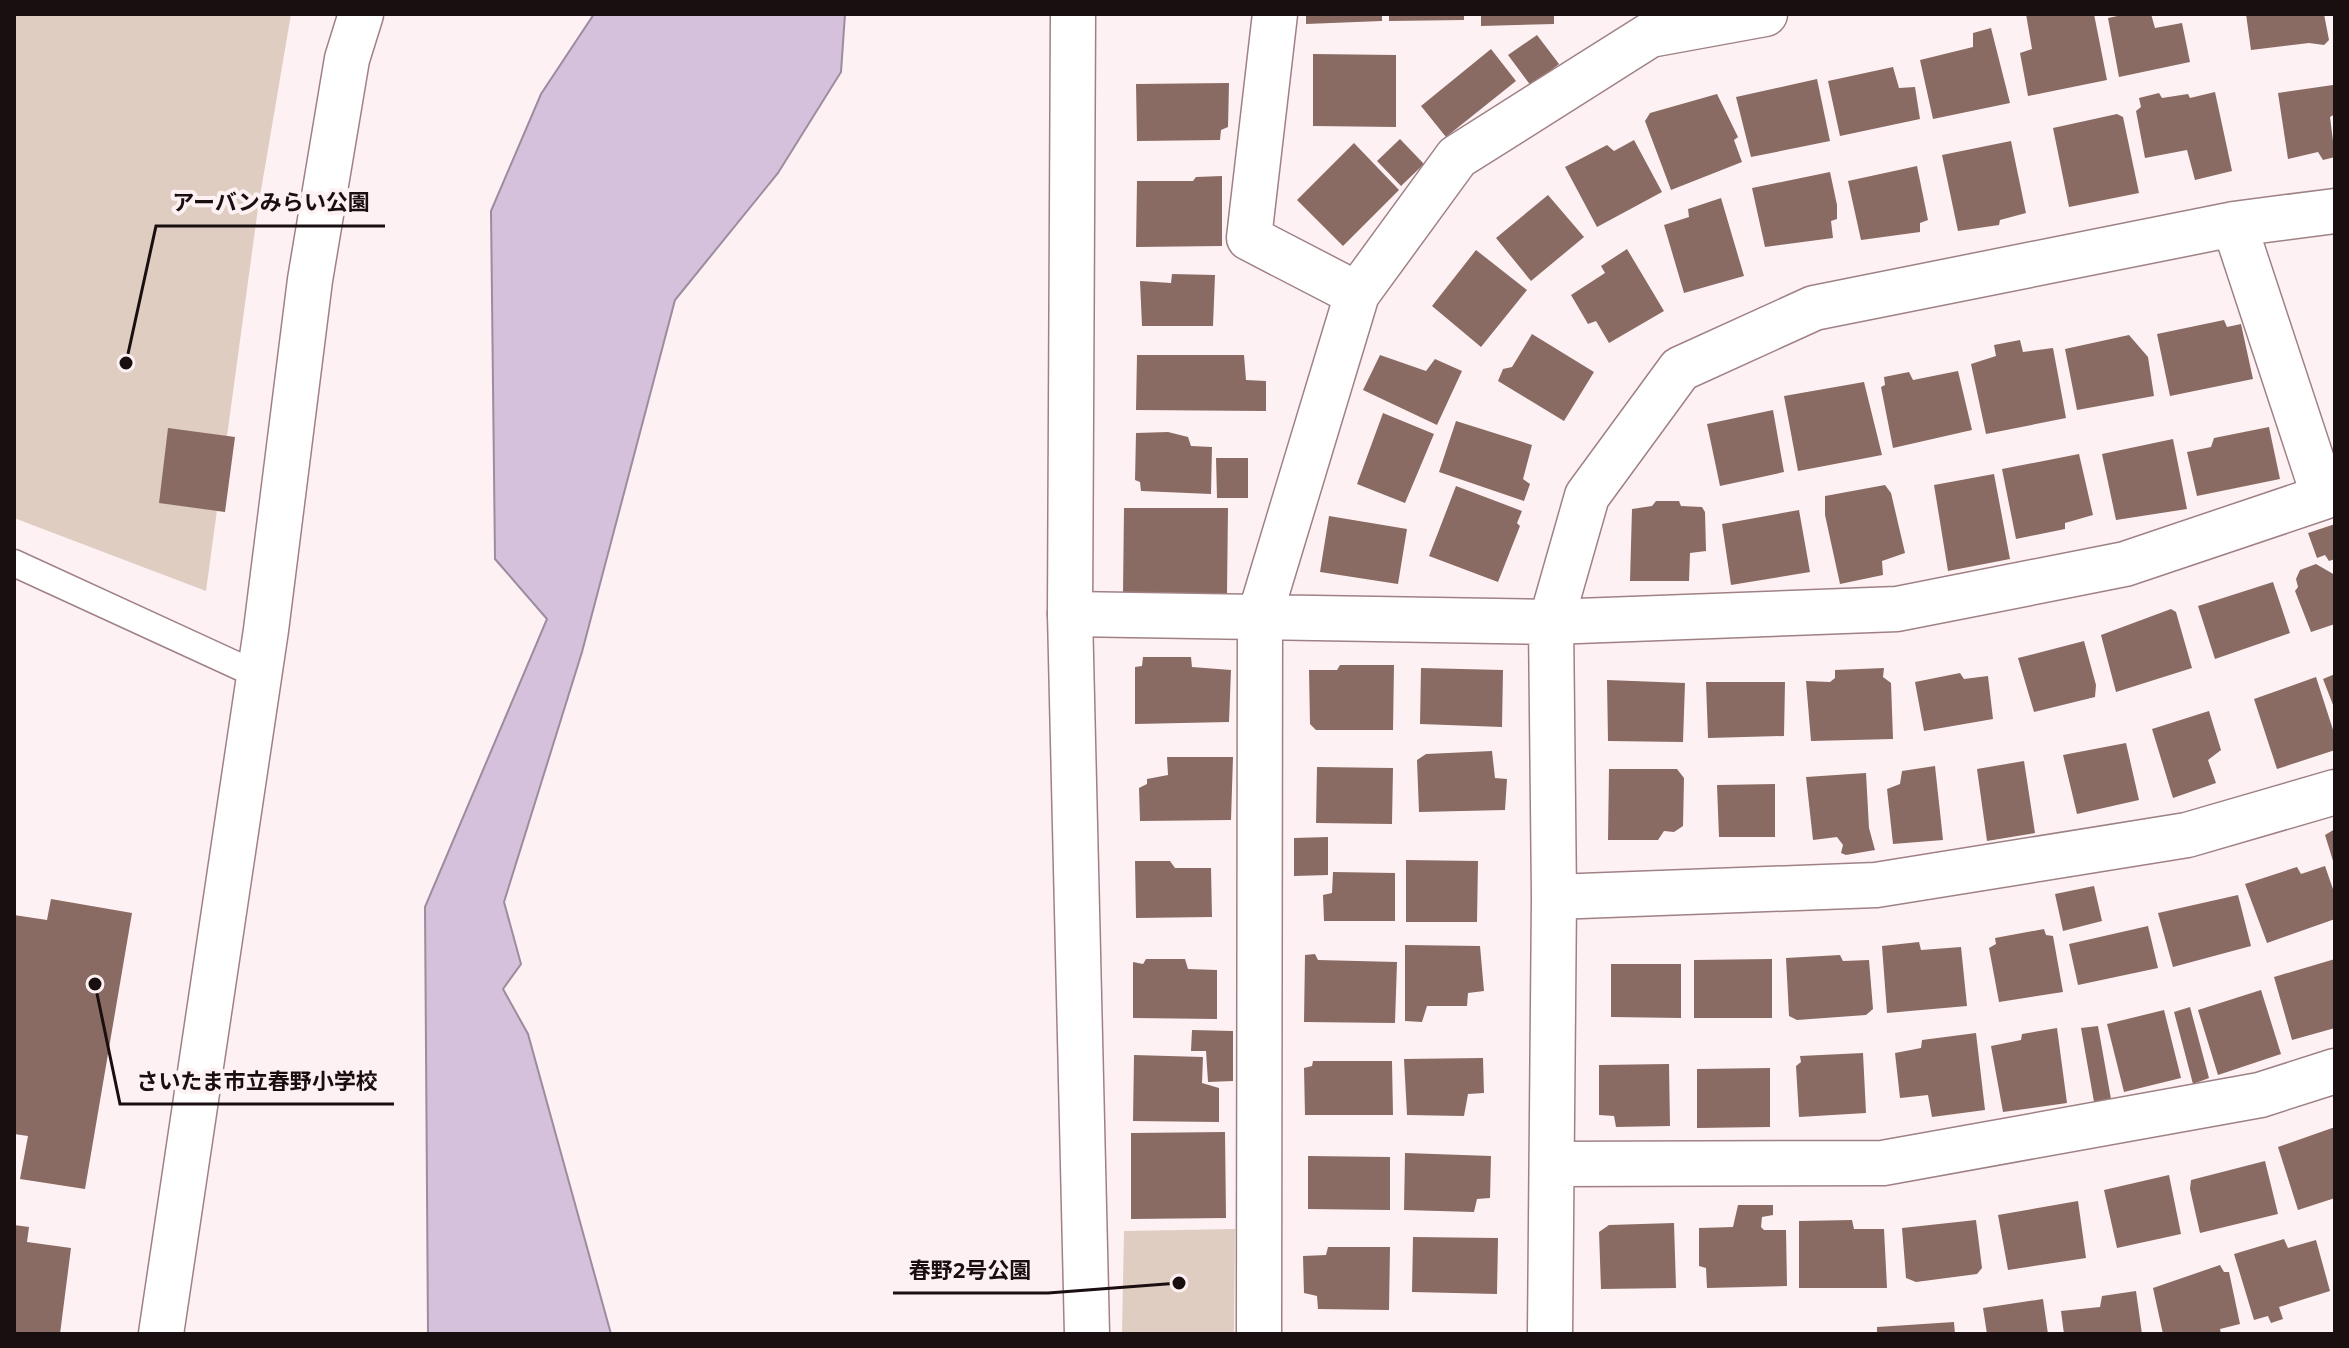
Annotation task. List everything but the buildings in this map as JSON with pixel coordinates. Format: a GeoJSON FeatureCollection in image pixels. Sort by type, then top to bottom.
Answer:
{"type":"FeatureCollection","features":[{"type":"Feature","properties":{"kind":"street"},"geometry":{"type":"LineString","coordinates":[[161,1334],[260,676],[327,166],[347,59],[361,14]]}},
{"type":"Feature","properties":{"kind":"street"},"geometry":{"type":"LineString","coordinates":[[1073,14],[1070,614],[1087,1334]]}},
{"type":"Feature","properties":{"kind":"street"},"geometry":{"type":"LineString","coordinates":[[1275,14],[1249,238],[1357,294]]}},
{"type":"Feature","properties":{"kind":"street"},"geometry":{"type":"LineString","coordinates":[[1259,1334],[1260,615],[1357,294],[1457,157],[1650,35],[1765,14]]}},
{"type":"Feature","properties":{"kind":"street"},"geometry":{"type":"LineString","coordinates":[[1550,1334],[1554,897],[1551,622],[1587,496],[1680,369],[1814,308],[2234,224],[2335,211]]}},
{"type":"Feature","properties":{"kind":"street"},"geometry":{"type":"LineString","coordinates":[[1070,614],[1551,622],[1897,609],[2125,564],[2324,497],[2234,224]]}},
{"type":"Feature","properties":{"kind":"street"},"geometry":{"type":"LineString","coordinates":[[1554,897],[1876,885],[2187,835],[2335,792]]}},
{"type":"Feature","properties":{"kind":"street"},"geometry":{"type":"LineString","coordinates":[[1552,1164],[1883,1163],[2260,1095],[2335,1071]]}},
{"type":"Feature","properties":{"kind":"lane"},"geometry":{"type":"LineString","coordinates":[[14,563],[260,676]]}},
{"type":"Feature","properties":{"kind":"shaded area"},"geometry":{"type":"Polygon","coordinates":[[[14,14],[291,14],[258,208],[206,591],[14,518],[14,14]]]}},
{"type":"Feature","properties":{"kind":"shaded area"},"geometry":{"type":"Polygon","coordinates":[[[594,14],[845,14],[841,72],[778,173],[675,300],[582,652],[504,902],[521,964],[503,989],[528,1034],[611,1334],[428,1334],[425,907],[547,619],[495,559],[491,211],[541,94],[594,14]]]}},
{"type":"Feature","properties":{"kind":"shaded area"},"geometry":{"type":"Polygon","coordinates":[[[1235,1229],[1234,1334],[1122,1334],[1124,1231],[1235,1229]]]}},
{"type":"Feature","properties":{"kind":"place","name":"アーバンみらい公園"},"geometry":{"type":"Point","coordinates":[126,363]}},
{"type":"Feature","properties":{"kind":"place","name":"さいたま市立春野小学校"},"geometry":{"type":"Point","coordinates":[95,984]}},
{"type":"Feature","properties":{"kind":"place","name":"春野2号公園"},"geometry":{"type":"Point","coordinates":[1179,1283]}}]}
